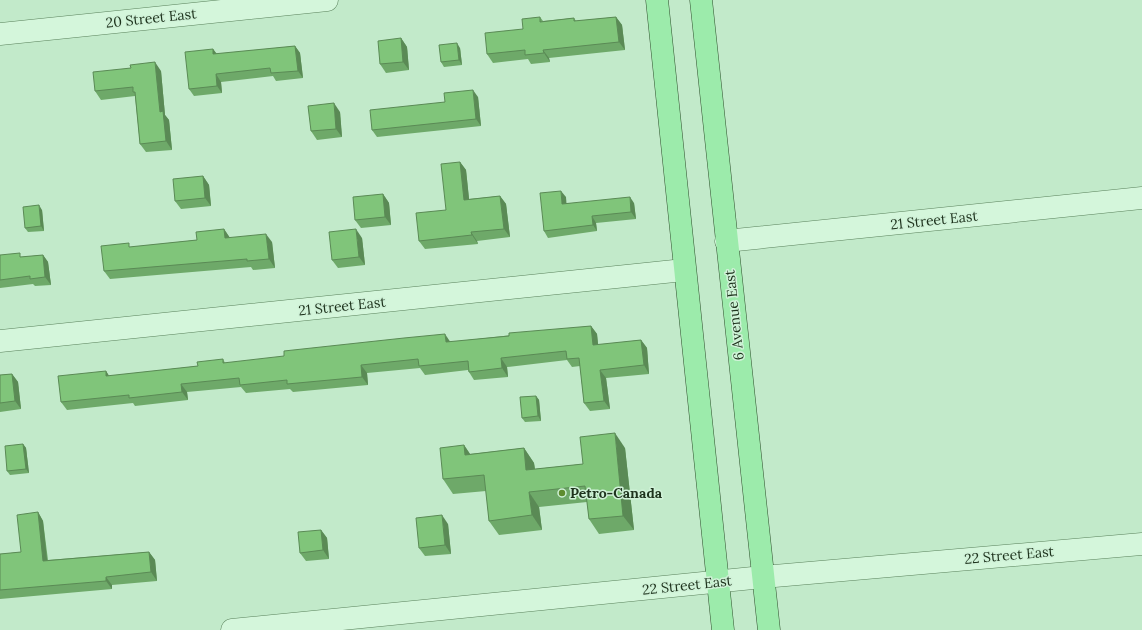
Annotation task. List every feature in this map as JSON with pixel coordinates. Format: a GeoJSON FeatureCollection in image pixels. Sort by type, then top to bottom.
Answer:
{"type":"FeatureCollection","features":[{"type":"Feature","properties":{"kind":"main road"},"geometry":{"type":"LineString","coordinates":[[658,0],[684,270],[723,630]]}},
{"type":"Feature","properties":{"kind":"main road","name":"6 Avenue East"},"geometry":{"type":"LineString","coordinates":[[702,0],[726,241],[769,630]]}},
{"type":"Feature","properties":{"kind":"street","name":"20 Street East"},"geometry":{"type":"LineString","coordinates":[[0,34],[327,0]]}},
{"type":"Feature","properties":{"kind":"street","name":"21 Street East"},"geometry":{"type":"LineString","coordinates":[[726,241],[1142,198]]}},
{"type":"Feature","properties":{"kind":"street","name":"21 Street East"},"geometry":{"type":"LineString","coordinates":[[0,341],[684,270]]}},
{"type":"Feature","properties":{"kind":"street","name":"22 Street East"},"geometry":{"type":"LineString","coordinates":[[232,630],[764,577],[1142,544]]}},
{"type":"Feature","properties":{"kind":"building"},"geometry":{"type":"Polygon","coordinates":[[[540,17],[540,22],[574,18],[574,21],[616,17],[619,42],[543,50],[544,53],[525,55],[525,50],[487,54],[485,33],[523,29],[522,19],[540,17]]]}},
{"type":"Feature","properties":{"kind":"building"},"geometry":{"type":"Polygon","coordinates":[[[401,38],[403,62],[380,64],[378,41],[401,38]]]}},
{"type":"Feature","properties":{"kind":"building"},"geometry":{"type":"Polygon","coordinates":[[[457,43],[459,60],[441,62],[439,45],[457,43]]]}},
{"type":"Feature","properties":{"kind":"building"},"geometry":{"type":"Polygon","coordinates":[[[295,46],[298,71],[271,73],[270,68],[216,74],[217,86],[189,89],[185,52],[213,49],[213,54],[295,46]]]}},
{"type":"Feature","properties":{"kind":"building"},"geometry":{"type":"Polygon","coordinates":[[[155,62],[160,112],[163,111],[166,141],[140,144],[135,92],[133,92],[133,87],[95,91],[93,72],[131,68],[130,65],[155,62]]]}},
{"type":"Feature","properties":{"kind":"building"},"geometry":{"type":"Polygon","coordinates":[[[473,90],[476,119],[372,130],[370,110],[445,102],[444,93],[473,90]]]}},
{"type":"Feature","properties":{"kind":"building"},"geometry":{"type":"Polygon","coordinates":[[[334,103],[336,129],[311,131],[308,106],[334,103]]]}},
{"type":"Feature","properties":{"kind":"building"},"geometry":{"type":"Polygon","coordinates":[[[460,162],[464,200],[500,196],[504,229],[471,232],[472,235],[419,241],[416,213],[446,210],[441,164],[460,162]]]}},
{"type":"Feature","properties":{"kind":"building"},"geometry":{"type":"Polygon","coordinates":[[[203,176],[205,198],[175,201],[173,179],[203,176]]]}},
{"type":"Feature","properties":{"kind":"building"},"geometry":{"type":"Polygon","coordinates":[[[561,191],[562,204],[630,197],[631,212],[592,216],[593,225],[544,231],[540,193],[561,191]]]}},
{"type":"Feature","properties":{"kind":"building"},"geometry":{"type":"Polygon","coordinates":[[[383,194],[385,217],[355,220],[353,197],[383,194]]]}},
{"type":"Feature","properties":{"kind":"building"},"geometry":{"type":"Polygon","coordinates":[[[39,205],[41,226],[25,228],[23,207],[39,205]]]}},
{"type":"Feature","properties":{"kind":"building"},"geometry":{"type":"Polygon","coordinates":[[[224,229],[225,238],[266,234],[269,259],[247,261],[247,259],[104,271],[101,246],[129,243],[129,247],[197,240],[196,232],[224,229]]]}},
{"type":"Feature","properties":{"kind":"building"},"geometry":{"type":"Polygon","coordinates":[[[356,229],[359,257],[332,260],[329,232],[356,229]]]}},
{"type":"Feature","properties":{"kind":"building"},"geometry":{"type":"Polygon","coordinates":[[[20,253],[20,257],[43,255],[45,277],[30,279],[30,276],[0,280],[0,255],[20,253]]]}},
{"type":"Feature","properties":{"kind":"building"},"geometry":{"type":"Polygon","coordinates":[[[591,326],[593,345],[641,340],[644,365],[600,370],[604,401],[584,403],[579,358],[567,359],[566,351],[501,358],[502,368],[469,372],[468,361],[419,366],[418,359],[361,365],[362,377],[287,384],[287,380],[240,385],[239,378],[181,384],[182,392],[129,398],[129,395],[61,402],[58,376],[106,371],[106,376],[198,366],[197,362],[223,359],[223,363],[284,356],[284,351],[445,334],[446,342],[509,336],[509,333],[591,326]]]}},
{"type":"Feature","properties":{"kind":"building"},"geometry":{"type":"Polygon","coordinates":[[[12,374],[15,401],[0,403],[0,375],[12,374]]]}},
{"type":"Feature","properties":{"kind":"building"},"geometry":{"type":"Polygon","coordinates":[[[536,396],[538,416],[522,418],[520,397],[536,396]]]}},
{"type":"Feature","properties":{"kind":"building"},"geometry":{"type":"Polygon","coordinates":[[[615,433],[623,516],[589,519],[585,486],[529,492],[532,515],[489,521],[484,475],[443,479],[440,448],[464,445],[465,455],[524,448],[526,470],[583,464],[580,437],[615,433]]]}},
{"type":"Feature","properties":{"kind":"building"},"geometry":{"type":"Polygon","coordinates":[[[23,444],[26,469],[7,471],[5,446],[23,444]]]}},
{"type":"Feature","properties":{"kind":"building"},"geometry":{"type":"Polygon","coordinates":[[[38,512],[43,561],[149,552],[151,572],[106,577],[106,581],[0,590],[0,554],[21,552],[17,515],[38,512]]]}},
{"type":"Feature","properties":{"kind":"building"},"geometry":{"type":"Polygon","coordinates":[[[442,515],[445,545],[419,548],[416,518],[442,515]]]}},
{"type":"Feature","properties":{"kind":"building"},"geometry":{"type":"Polygon","coordinates":[[[321,530],[323,550],[300,553],[298,532],[321,530]]]}},
{"type":"Feature","properties":{"kind":"place","name":"Petro-Canada"},"geometry":{"type":"Point","coordinates":[562,493]}}]}
